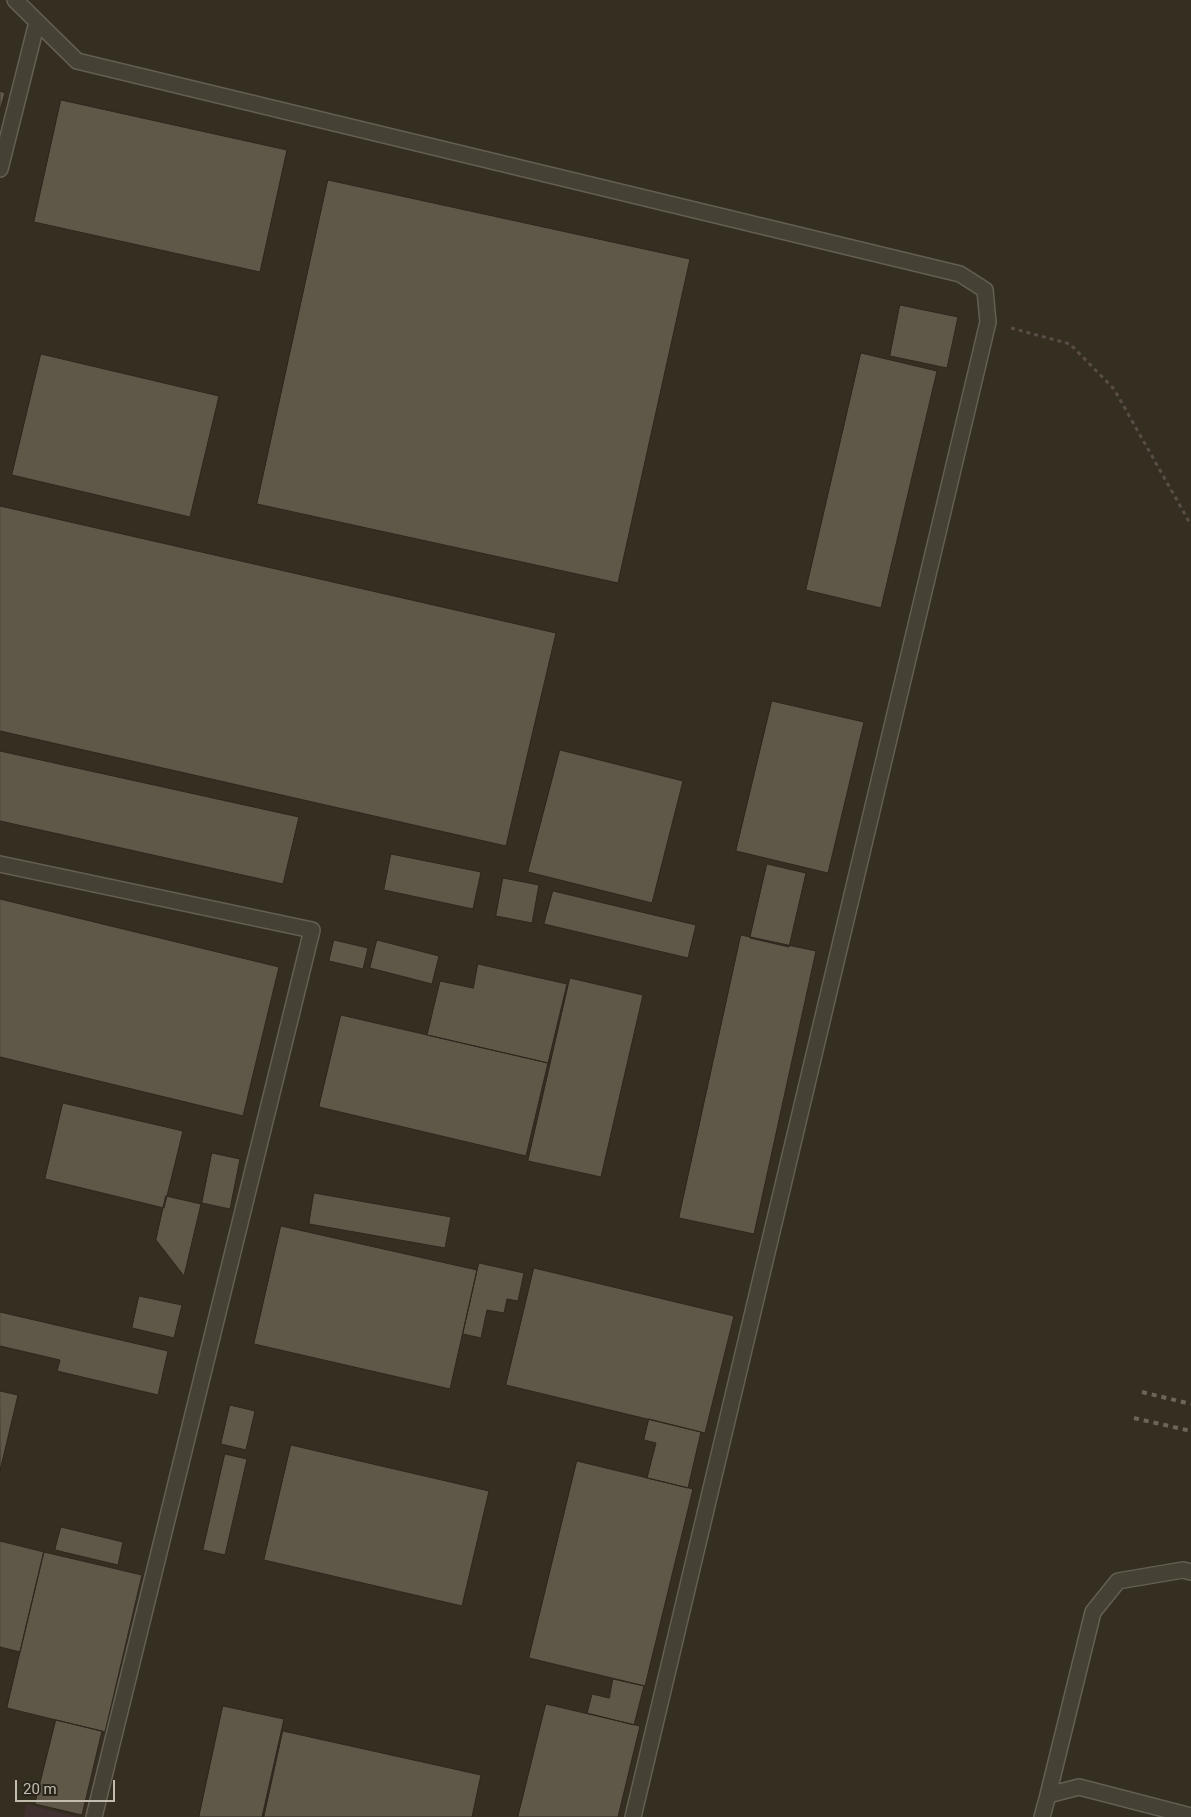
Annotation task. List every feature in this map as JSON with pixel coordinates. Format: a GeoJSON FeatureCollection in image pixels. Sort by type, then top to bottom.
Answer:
{"type":"FeatureCollection","features":[{"type":"Feature","properties":{"kind":"lane"},"geometry":{"type":"LineString","coordinates":[[15,0],[77,60],[960,274],[986,290],[988,322],[633,1817]]}},
{"type":"Feature","properties":{"kind":"lane"},"geometry":{"type":"LineString","coordinates":[[0,169],[37,22]]}},
{"type":"Feature","properties":{"kind":"lane"},"geometry":{"type":"LineString","coordinates":[[0,864],[312,930],[94,1817]]}},
{"type":"Feature","properties":{"kind":"lane"},"geometry":{"type":"LineString","coordinates":[[1042,1817],[1093,1612],[1118,1581],[1188,1569]]}},
{"type":"Feature","properties":{"kind":"lane"},"geometry":{"type":"LineString","coordinates":[[1048,1794],[1079,1787],[1191,1816]]}},
{"type":"Feature","properties":{"kind":"path"},"geometry":{"type":"LineString","coordinates":[[988,322],[1070,344],[1114,389],[1191,525]]}},
{"type":"Feature","properties":{"kind":"shaded area"},"geometry":{"type":"Polygon","coordinates":[[[26,1804],[77,1817],[24,1817],[26,1804]]]}},
{"type":"Feature","properties":{"kind":"building"},"geometry":{"type":"Polygon","coordinates":[[[0,91],[5,93],[0,111],[0,91]]]}},
{"type":"Feature","properties":{"kind":"building"},"geometry":{"type":"Polygon","coordinates":[[[61,100],[287,150],[260,272],[34,222],[61,100]]]}},
{"type":"Feature","properties":{"kind":"building"},"geometry":{"type":"Polygon","coordinates":[[[328,180],[690,259],[618,583],[257,504],[328,180]]]}},
{"type":"Feature","properties":{"kind":"building"},"geometry":{"type":"Polygon","coordinates":[[[900,305],[958,317],[947,368],[890,356],[900,305]]]}},
{"type":"Feature","properties":{"kind":"building"},"geometry":{"type":"Polygon","coordinates":[[[861,353],[937,371],[881,608],[806,590],[861,353]]]}},
{"type":"Feature","properties":{"kind":"building"},"geometry":{"type":"Polygon","coordinates":[[[41,354],[219,396],[190,517],[12,475],[41,354]]]}},
{"type":"Feature","properties":{"kind":"building"},"geometry":{"type":"Polygon","coordinates":[[[0,506],[556,633],[506,846],[0,731],[0,506]]]}},
{"type":"Feature","properties":{"kind":"building"},"geometry":{"type":"Polygon","coordinates":[[[772,701],[864,722],[828,873],[736,851],[772,701]]]}},
{"type":"Feature","properties":{"kind":"building"},"geometry":{"type":"Polygon","coordinates":[[[560,750],[683,781],[652,903],[528,872],[560,750]]]}},
{"type":"Feature","properties":{"kind":"building"},"geometry":{"type":"Polygon","coordinates":[[[0,751],[299,817],[283,884],[0,821],[0,751]]]}},
{"type":"Feature","properties":{"kind":"building"},"geometry":{"type":"Polygon","coordinates":[[[391,854],[481,872],[473,909],[384,890],[391,854]]]}},
{"type":"Feature","properties":{"kind":"building"},"geometry":{"type":"Polygon","coordinates":[[[767,864],[806,873],[789,947],[750,938],[767,864]]]}},
{"type":"Feature","properties":{"kind":"building"},"geometry":{"type":"Polygon","coordinates":[[[503,878],[539,885],[532,923],[496,916],[503,878]]]}},
{"type":"Feature","properties":{"kind":"building"},"geometry":{"type":"Polygon","coordinates":[[[553,891],[696,925],[688,958],[544,924],[553,891]]]}},
{"type":"Feature","properties":{"kind":"building"},"geometry":{"type":"Polygon","coordinates":[[[0,899],[279,967],[243,1116],[0,1057],[0,899]]]}},
{"type":"Feature","properties":{"kind":"building"},"geometry":{"type":"Polygon","coordinates":[[[741,935],[816,951],[754,1234],[679,1218],[741,935]]]}},
{"type":"Feature","properties":{"kind":"building"},"geometry":{"type":"Polygon","coordinates":[[[334,940],[368,948],[363,969],[329,961],[334,940]]]}},
{"type":"Feature","properties":{"kind":"building"},"geometry":{"type":"Polygon","coordinates":[[[377,940],[439,956],[432,984],[370,968],[377,940]]]}},
{"type":"Feature","properties":{"kind":"building"},"geometry":{"type":"Polygon","coordinates":[[[478,964],[567,984],[548,1063],[427,1035],[440,981],[473,988],[478,964]]]}},
{"type":"Feature","properties":{"kind":"building"},"geometry":{"type":"Polygon","coordinates":[[[570,978],[643,995],[601,1177],[528,1161],[570,978]]]}},
{"type":"Feature","properties":{"kind":"building"},"geometry":{"type":"Polygon","coordinates":[[[341,1015],[548,1063],[526,1156],[319,1107],[341,1015]]]}},
{"type":"Feature","properties":{"kind":"building"},"geometry":{"type":"Polygon","coordinates":[[[63,1103],[183,1131],[164,1208],[45,1179],[63,1103]]]}},
{"type":"Feature","properties":{"kind":"building"},"geometry":{"type":"Polygon","coordinates":[[[212,1153],[240,1159],[230,1209],[202,1203],[212,1153]]]}},
{"type":"Feature","properties":{"kind":"building"},"geometry":{"type":"Polygon","coordinates":[[[314,1193],[451,1217],[445,1248],[309,1224],[314,1193]]]}},
{"type":"Feature","properties":{"kind":"building"},"geometry":{"type":"Polygon","coordinates":[[[166,1196],[201,1204],[184,1276],[156,1240],[166,1196]]]}},
{"type":"Feature","properties":{"kind":"building"},"geometry":{"type":"Polygon","coordinates":[[[281,1226],[477,1270],[450,1389],[254,1344],[281,1226]]]}},
{"type":"Feature","properties":{"kind":"building"},"geometry":{"type":"Polygon","coordinates":[[[479,1263],[524,1273],[518,1301],[507,1299],[504,1313],[487,1310],[481,1338],[463,1334],[479,1263]]]}},
{"type":"Feature","properties":{"kind":"building"},"geometry":{"type":"Polygon","coordinates":[[[534,1268],[734,1316],[705,1433],[506,1385],[534,1268]]]}},
{"type":"Feature","properties":{"kind":"building"},"geometry":{"type":"Polygon","coordinates":[[[139,1296],[182,1305],[174,1338],[132,1328],[139,1296]]]}},
{"type":"Feature","properties":{"kind":"building"},"geometry":{"type":"Polygon","coordinates":[[[0,1312],[168,1351],[158,1395],[57,1371],[60,1360],[0,1346],[0,1312]]]}},
{"type":"Feature","properties":{"kind":"building"},"geometry":{"type":"Polygon","coordinates":[[[0,1391],[18,1395],[0,1471],[0,1391]]]}},
{"type":"Feature","properties":{"kind":"building"},"geometry":{"type":"Polygon","coordinates":[[[230,1405],[255,1411],[246,1450],[221,1444],[230,1405]]]}},
{"type":"Feature","properties":{"kind":"building"},"geometry":{"type":"Polygon","coordinates":[[[649,1419],[701,1432],[688,1488],[647,1478],[656,1443],[644,1440],[649,1419]]]}},
{"type":"Feature","properties":{"kind":"building"},"geometry":{"type":"Polygon","coordinates":[[[291,1445],[489,1491],[462,1606],[264,1560],[291,1445]]]}},
{"type":"Feature","properties":{"kind":"building"},"geometry":{"type":"Polygon","coordinates":[[[225,1454],[247,1459],[225,1555],[203,1550],[225,1454]]]}},
{"type":"Feature","properties":{"kind":"building"},"geometry":{"type":"Polygon","coordinates":[[[577,1461],[693,1489],[645,1686],[529,1658],[577,1461]]]}},
{"type":"Feature","properties":{"kind":"building"},"geometry":{"type":"Polygon","coordinates":[[[61,1527],[123,1542],[118,1565],[55,1550],[61,1527]]]}},
{"type":"Feature","properties":{"kind":"building"},"geometry":{"type":"Polygon","coordinates":[[[0,1541],[44,1552],[20,1652],[0,1647],[0,1541]]]}},
{"type":"Feature","properties":{"kind":"building"},"geometry":{"type":"Polygon","coordinates":[[[44,1552],[142,1575],[105,1732],[7,1708],[44,1552]]]}},
{"type":"Feature","properties":{"kind":"building"},"geometry":{"type":"Polygon","coordinates":[[[613,1679],[644,1686],[634,1725],[587,1713],[592,1694],[609,1698],[613,1679]]]}},
{"type":"Feature","properties":{"kind":"building"},"geometry":{"type":"Polygon","coordinates":[[[546,1704],[640,1726],[618,1817],[518,1817],[546,1704]]]}},
{"type":"Feature","properties":{"kind":"building"},"geometry":{"type":"Polygon","coordinates":[[[223,1706],[284,1719],[262,1817],[199,1817],[223,1706]]]}},
{"type":"Feature","properties":{"kind":"building"},"geometry":{"type":"Polygon","coordinates":[[[56,1720],[102,1731],[82,1815],[35,1804],[56,1720]]]}},
{"type":"Feature","properties":{"kind":"building"},"geometry":{"type":"Polygon","coordinates":[[[283,1731],[481,1775],[472,1817],[264,1817],[283,1731]]]}},
{"type":"Feature","properties":{"kind":"railway"},"geometry":{"type":"LineString","coordinates":[[1142,1392],[1191,1404]]}},
{"type":"Feature","properties":{"kind":"railway"},"geometry":{"type":"LineString","coordinates":[[1134,1418],[1191,1431]]}}]}
